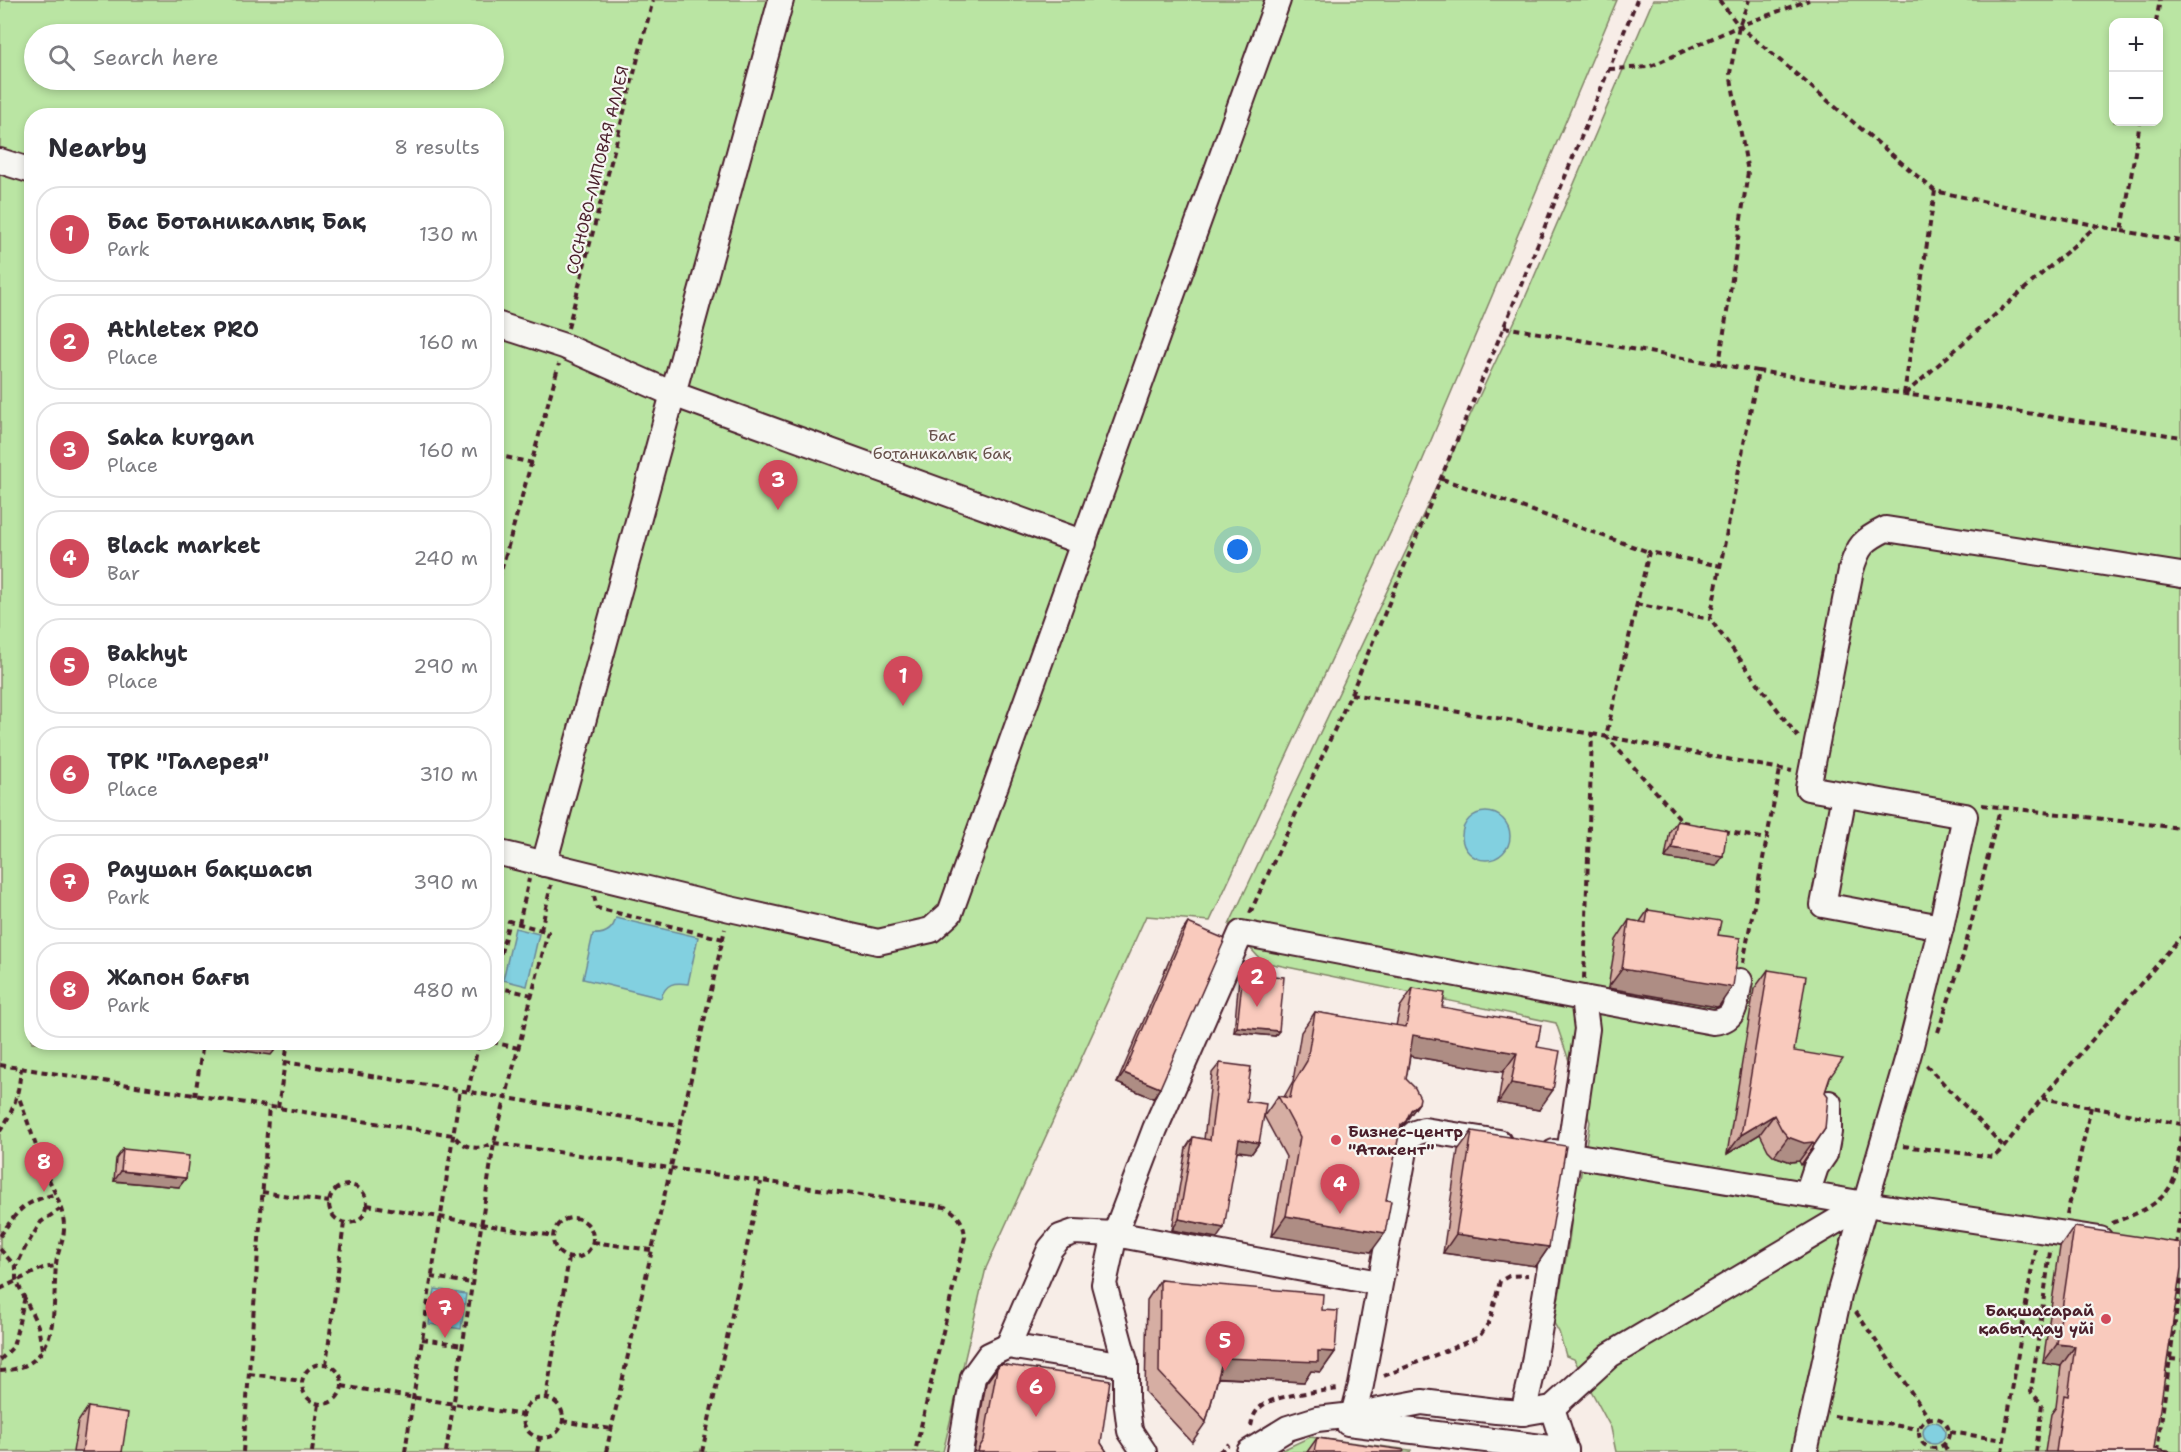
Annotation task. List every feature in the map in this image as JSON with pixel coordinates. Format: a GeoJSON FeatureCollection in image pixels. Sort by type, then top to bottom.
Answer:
{"type":"FeatureCollection","features":[{"type":"Feature","properties":{"kind":"lane"},"geometry":{"type":"LineString","coordinates":[[544,864],[781,0]]}},
{"type":"Feature","properties":{"kind":"lane"},"geometry":{"type":"LineString","coordinates":[[504,854],[729,909],[878,942],[931,930],[950,913],[1278,0]]}},
{"type":"Feature","properties":{"kind":"lane"},"geometry":{"type":"LineString","coordinates":[[0,161],[24,168]]}},
{"type":"Feature","properties":{"kind":"lane"},"geometry":{"type":"LineString","coordinates":[[504,327],[564,346],[673,394],[1084,543]]}},
{"type":"Feature","properties":{"kind":"lane"},"geometry":{"type":"LineString","coordinates":[[1805,1452],[1840,1291],[1881,1143],[1909,1053],[1941,927],[1965,816],[1808,788],[1856,552],[1868,538],[1886,529],[2181,576]]}},
{"type":"Feature","properties":{"kind":"lane"},"geometry":{"type":"LineString","coordinates":[[1845,795],[1823,904],[1941,927]]}},
{"type":"Feature","properties":{"kind":"lane"},"geometry":{"type":"LineString","coordinates":[[1144,1452],[1130,1431],[1126,1399],[1126,1365],[1104,1284],[1114,1234],[1155,1129],[1241,933],[1713,1022],[1725,1021],[1732,1015],[1740,981]]}},
{"type":"Feature","properties":{"kind":"lane"},"geometry":{"type":"LineString","coordinates":[[1523,1413],[1532,1374],[1569,1154],[1587,1029],[1583,998]]}},
{"type":"Feature","properties":{"kind":"lane"},"geometry":{"type":"LineString","coordinates":[[1807,1194],[1816,1167],[1825,1154],[1829,1132],[1829,1103]]}},
{"type":"Feature","properties":{"kind":"lane"},"geometry":{"type":"LineString","coordinates":[[1353,1414],[1361,1386],[1407,1140],[1415,1133],[1424,1130],[1865,1204],[2052,1232],[2114,1233]]}},
{"type":"Feature","properties":{"kind":"lane"},"geometry":{"type":"LineString","coordinates":[[1244,1441],[1317,1419],[1422,1402],[1523,1413],[1552,1408],[1610,1355],[1865,1204]]}},
{"type":"Feature","properties":{"kind":"lane"},"geometry":{"type":"LineString","coordinates":[[1008,1346],[1050,1249],[1060,1237],[1074,1232],[1114,1234],[1379,1283]]}},
{"type":"Feature","properties":{"kind":"lane"},"geometry":{"type":"LineString","coordinates":[[960,1452],[973,1377],[989,1355],[1008,1346],[1126,1365]]}},
{"type":"Feature","properties":{"kind":"lane"},"geometry":{"type":"LineString","coordinates":[[1317,1419],[1432,1443],[1566,1451],[1552,1408]]}},
{"type":"Feature","properties":{"kind":"path","name":"СОСНОВО-ЛИПОВАЯ АЛЛЕЯ"},"geometry":{"type":"LineString","coordinates":[[504,562],[533,463],[653,0]]}},
{"type":"Feature","properties":{"kind":"path"},"geometry":{"type":"LineString","coordinates":[[1241,933],[1351,694],[1442,479],[1637,0]]}},
{"type":"Feature","properties":{"kind":"path"},"geometry":{"type":"LineString","coordinates":[[1719,0],[1739,26],[1935,191],[2096,227],[2181,241]]}},
{"type":"Feature","properties":{"kind":"path"},"geometry":{"type":"LineString","coordinates":[[1719,365],[1748,172],[1730,73],[1739,26],[1749,0]]}},
{"type":"Feature","properties":{"kind":"path"},"geometry":{"type":"LineString","coordinates":[[1609,69],[1649,67],[1739,26],[1809,0]]}},
{"type":"Feature","properties":{"kind":"path"},"geometry":{"type":"LineString","coordinates":[[2157,18],[2160,0]]}},
{"type":"Feature","properties":{"kind":"path"},"geometry":{"type":"LineString","coordinates":[[2121,231],[2139,126]]}},
{"type":"Feature","properties":{"kind":"path"},"geometry":{"type":"LineString","coordinates":[[1904,394],[1935,191]]}},
{"type":"Feature","properties":{"kind":"path"},"geometry":{"type":"LineString","coordinates":[[1904,394],[2096,227]]}},
{"type":"Feature","properties":{"kind":"path"},"geometry":{"type":"LineString","coordinates":[[1504,327],[1719,365],[2181,437]]}},
{"type":"Feature","properties":{"kind":"path"},"geometry":{"type":"LineString","coordinates":[[1710,620],[1758,371]]}},
{"type":"Feature","properties":{"kind":"path"},"geometry":{"type":"LineString","coordinates":[[504,457],[533,463]]}},
{"type":"Feature","properties":{"kind":"path"},"geometry":{"type":"LineString","coordinates":[[1442,479],[1649,552],[1721,566]]}},
{"type":"Feature","properties":{"kind":"path"},"geometry":{"type":"LineString","coordinates":[[1649,552],[1606,736],[1683,822],[1693,824]]}},
{"type":"Feature","properties":{"kind":"path"},"geometry":{"type":"LineString","coordinates":[[1636,604],[1710,620],[1814,758]]}},
{"type":"Feature","properties":{"kind":"path"},"geometry":{"type":"LineString","coordinates":[[1351,694],[1592,734],[1583,998]]}},
{"type":"Feature","properties":{"kind":"path"},"geometry":{"type":"LineString","coordinates":[[1740,981],[1780,770]]}},
{"type":"Feature","properties":{"kind":"path"},"geometry":{"type":"LineString","coordinates":[[1714,829],[1766,839]]}},
{"type":"Feature","properties":{"kind":"path"},"geometry":{"type":"LineString","coordinates":[[519,924],[544,864]]}},
{"type":"Feature","properties":{"kind":"path"},"geometry":{"type":"LineString","coordinates":[[541,930],[544,864]]}},
{"type":"Feature","properties":{"kind":"path"},"geometry":{"type":"LineString","coordinates":[[589,875],[597,908],[723,939]]}},
{"type":"Feature","properties":{"kind":"path"},"geometry":{"type":"LineString","coordinates":[[606,1452],[729,909]]}},
{"type":"Feature","properties":{"kind":"path"},"geometry":{"type":"LineString","coordinates":[[446,1452],[494,1143],[548,932],[509,921],[504,941]]}},
{"type":"Feature","properties":{"kind":"path"},"geometry":{"type":"LineString","coordinates":[[1881,1143],[1994,1157],[2181,936]]}},
{"type":"Feature","properties":{"kind":"path"},"geometry":{"type":"LineString","coordinates":[[504,989],[532,995]]}},
{"type":"Feature","properties":{"kind":"path"},"geometry":{"type":"LineString","coordinates":[[504,1045],[518,1048]]}},
{"type":"Feature","properties":{"kind":"path"},"geometry":{"type":"LineString","coordinates":[[195,1096],[201,1050]]}},
{"type":"Feature","properties":{"kind":"path"},"geometry":{"type":"LineString","coordinates":[[278,1108],[287,1050]]}},
{"type":"Feature","properties":{"kind":"path"},"geometry":{"type":"LineString","coordinates":[[468,1091],[477,1050]]}},
{"type":"Feature","properties":{"kind":"path"},"geometry":{"type":"LineString","coordinates":[[1909,1053],[1940,1078],[2004,1147]]}},
{"type":"Feature","properties":{"kind":"path"},"geometry":{"type":"LineString","coordinates":[[285,1062],[679,1126]]}},
{"type":"Feature","properties":{"kind":"path"},"geometry":{"type":"LineString","coordinates":[[0,1065],[453,1135],[460,1144],[472,1148],[484,1148],[494,1143],[945,1207],[953,1211],[964,1226],[965,1238],[915,1452]]}},
{"type":"Feature","properties":{"kind":"path"},"geometry":{"type":"LineString","coordinates":[[0,1131],[11,1115],[18,1095],[21,1068]]}},
{"type":"Feature","properties":{"kind":"path"},"geometry":{"type":"LineString","coordinates":[[405,1452],[460,1090]]}},
{"type":"Feature","properties":{"kind":"path"},"geometry":{"type":"LineString","coordinates":[[0,1371],[16,1370],[33,1362],[48,1339],[55,1316],[56,1266],[64,1224],[18,1095]]}},
{"type":"Feature","properties":{"kind":"path"},"geometry":{"type":"LineString","coordinates":[[2042,1098],[2181,1124]]}},
{"type":"Feature","properties":{"kind":"path"},"geometry":{"type":"LineString","coordinates":[[243,1452],[269,1106]]}},
{"type":"Feature","properties":{"kind":"path"},"geometry":{"type":"LineString","coordinates":[[2002,1452],[2052,1232],[2091,1107]]}},
{"type":"Feature","properties":{"kind":"path"},"geometry":{"type":"LineString","coordinates":[[2114,1233],[2161,1198],[2174,1178],[2181,1133]]}},
{"type":"Feature","properties":{"kind":"path"},"geometry":{"type":"LineString","coordinates":[[702,1452],[761,1182]]}},
{"type":"Feature","properties":{"kind":"path"},"geometry":{"type":"LineString","coordinates":[[351,1185],[362,1191],[366,1196],[367,1204],[361,1218],[351,1223],[344,1223],[333,1216],[329,1202],[333,1191],[338,1187],[351,1185]]}},
{"type":"Feature","properties":{"kind":"path"},"geometry":{"type":"LineString","coordinates":[[262,1192],[329,1202]]}},
{"type":"Feature","properties":{"kind":"path"},"geometry":{"type":"LineString","coordinates":[[0,1236],[16,1212],[30,1201],[55,1194]]}},
{"type":"Feature","properties":{"kind":"path"},"geometry":{"type":"LineString","coordinates":[[367,1204],[554,1236]]}},
{"type":"Feature","properties":{"kind":"path"},"geometry":{"type":"LineString","coordinates":[[42,1348],[38,1326],[16,1280],[16,1267],[41,1222],[60,1209]]}},
{"type":"Feature","properties":{"kind":"path"},"geometry":{"type":"LineString","coordinates":[[2176,1250],[2181,1210]]}},
{"type":"Feature","properties":{"kind":"path"},"geometry":{"type":"LineString","coordinates":[[576,1219],[588,1225],[592,1242],[590,1248],[582,1256],[569,1258],[558,1251],[554,1245],[557,1226],[563,1221],[576,1219]]}},
{"type":"Feature","properties":{"kind":"path"},"geometry":{"type":"LineString","coordinates":[[326,1365],[344,1223]]}},
{"type":"Feature","properties":{"kind":"path"},"geometry":{"type":"LineString","coordinates":[[2036,1452],[2042,1404],[2031,1392],[2052,1232]]}},
{"type":"Feature","properties":{"kind":"path"},"geometry":{"type":"LineString","coordinates":[[592,1242],[651,1250]]}},
{"type":"Feature","properties":{"kind":"path"},"geometry":{"type":"LineString","coordinates":[[0,1249],[16,1267]]}},
{"type":"Feature","properties":{"kind":"path"},"geometry":{"type":"LineString","coordinates":[[546,1398],[569,1258]]}},
{"type":"Feature","properties":{"kind":"path"},"geometry":{"type":"LineString","coordinates":[[0,1289],[43,1268],[56,1266]]}},
{"type":"Feature","properties":{"kind":"path"},"geometry":{"type":"LineString","coordinates":[[1219,1452],[1244,1441],[1256,1412],[1264,1404],[1279,1399],[1361,1386],[1479,1337],[1490,1321],[1500,1281],[1509,1276],[1548,1274]]}},
{"type":"Feature","properties":{"kind":"path"},"geometry":{"type":"LineString","coordinates":[[431,1277],[472,1283]]}},
{"type":"Feature","properties":{"kind":"path"},"geometry":{"type":"LineString","coordinates":[[2157,1452],[2181,1279]]}},
{"type":"Feature","properties":{"kind":"path"},"geometry":{"type":"LineString","coordinates":[[0,1360],[13,1347],[25,1296]]}},
{"type":"Feature","properties":{"kind":"path"},"geometry":{"type":"LineString","coordinates":[[1856,1311],[1929,1418]]}},
{"type":"Feature","properties":{"kind":"path"},"geometry":{"type":"LineString","coordinates":[[422,1339],[463,1345]]}},
{"type":"Feature","properties":{"kind":"path"},"geometry":{"type":"LineString","coordinates":[[2170,1359],[2181,1360]]}},
{"type":"Feature","properties":{"kind":"path"},"geometry":{"type":"LineString","coordinates":[[326,1365],[337,1371],[342,1386],[336,1399],[326,1404],[319,1404],[306,1396],[303,1381],[308,1370],[314,1366],[326,1365]]}},
{"type":"Feature","properties":{"kind":"path"},"geometry":{"type":"LineString","coordinates":[[249,1374],[303,1381]]}},
{"type":"Feature","properties":{"kind":"path"},"geometry":{"type":"LineString","coordinates":[[342,1386],[523,1415]]}},
{"type":"Feature","properties":{"kind":"path"},"geometry":{"type":"LineString","coordinates":[[546,1398],[561,1409],[562,1421],[556,1432],[540,1437],[527,1430],[523,1415],[527,1405],[546,1398]]}},
{"type":"Feature","properties":{"kind":"path"},"geometry":{"type":"LineString","coordinates":[[312,1452],[319,1404]]}},
{"type":"Feature","properties":{"kind":"path"},"geometry":{"type":"LineString","coordinates":[[1813,1412],[1919,1429]]}},
{"type":"Feature","properties":{"kind":"path"},"geometry":{"type":"LineString","coordinates":[[1929,1418],[1943,1420],[1950,1432],[1944,1445],[1930,1450],[1923,1443],[1919,1434],[1921,1424],[1929,1418]]}},
{"type":"Feature","properties":{"kind":"path"},"geometry":{"type":"LineString","coordinates":[[562,1421],[611,1429]]}},
{"type":"Feature","properties":{"kind":"path"},"geometry":{"type":"LineString","coordinates":[[1950,1432],[2004,1440]]}},
{"type":"Feature","properties":{"kind":"path"},"geometry":{"type":"LineString","coordinates":[[537,1452],[540,1437]]}},
{"type":"Feature","properties":{"kind":"path"},"geometry":{"type":"LineString","coordinates":[[1944,1445],[1948,1452]]}},
{"type":"Feature","properties":{"kind":"green space","name":"Бас ботаникалық бақ"},"geometry":{"type":"Polygon","coordinates":[[[0,0],[1617,0],[1407,497],[1210,921],[1146,916],[986,1268],[943,1452],[0,1452],[0,0]]]}},
{"type":"Feature","properties":{"kind":"green space"},"geometry":{"type":"Polygon","coordinates":[[[1653,0],[2181,0],[2181,1452],[1616,1452],[1611,1428],[1574,1359],[1566,1356],[1554,1323],[1569,1241],[1576,1181],[1580,1179],[1590,1122],[1556,1023],[1263,962],[1229,925],[1519,312],[1653,0]]]}},
{"type":"Feature","properties":{"kind":"green space"},"geometry":{"type":"Polygon","coordinates":[[[1310,1437],[1411,1450],[1410,1452],[1278,1452],[1310,1437]]]}},
{"type":"Feature","properties":{"kind":"water"},"geometry":{"type":"Polygon","coordinates":[[[1481,812],[1491,812],[1503,819],[1510,831],[1510,841],[1503,853],[1491,860],[1481,860],[1466,849],[1462,841],[1462,831],[1473,816],[1481,812]]]}},
{"type":"Feature","properties":{"kind":"water"},"geometry":{"type":"Polygon","coordinates":[[[616,918],[698,937],[688,984],[679,983],[668,986],[661,998],[583,979],[593,934],[608,931],[616,918]]]}},
{"type":"Feature","properties":{"kind":"water"},"geometry":{"type":"Polygon","coordinates":[[[515,928],[539,934],[527,986],[504,980],[515,928]]]}},
{"type":"Feature","properties":{"kind":"water"},"geometry":{"type":"Polygon","coordinates":[[[435,1289],[466,1294],[461,1329],[429,1324],[435,1289]]]}},
{"type":"Feature","properties":{"kind":"water"},"geometry":{"type":"Polygon","coordinates":[[[1934,1422],[1942,1425],[1945,1433],[1942,1441],[1934,1444],[1926,1441],[1923,1433],[1926,1425],[1934,1422]]]}},
{"type":"Feature","properties":{"kind":"building"},"geometry":{"type":"Polygon","coordinates":[[[1677,821],[1727,830],[1723,856],[1672,848],[1677,821]]]}},
{"type":"Feature","properties":{"kind":"building"},"geometry":{"type":"Polygon","coordinates":[[[1648,910],[1721,921],[1718,935],[1740,938],[1733,986],[1622,969],[1629,920],[1646,923],[1648,910]]]}},
{"type":"Feature","properties":{"kind":"building"},"geometry":{"type":"Polygon","coordinates":[[[1188,923],[1225,939],[1160,1088],[1124,1073],[1188,923]]]}},
{"type":"Feature","properties":{"kind":"building"},"geometry":{"type":"Polygon","coordinates":[[[1768,970],[1806,976],[1794,1051],[1843,1059],[1830,1077],[1825,1092],[1828,1096],[1825,1129],[1814,1145],[1813,1142],[1804,1143],[1788,1137],[1774,1115],[1741,1135],[1768,970]]]}},
{"type":"Feature","properties":{"kind":"building"},"geometry":{"type":"Polygon","coordinates":[[[1243,973],[1284,977],[1279,1031],[1237,1027],[1243,973]]]}},
{"type":"Feature","properties":{"kind":"building","name":"Бизнес-центр \"Атакент\""},"geometry":{"type":"Polygon","coordinates":[[[1413,988],[1445,993],[1442,1007],[1541,1025],[1537,1047],[1560,1051],[1553,1090],[1511,1083],[1517,1053],[1413,1035],[1406,1079],[1415,1088],[1420,1098],[1419,1103],[1401,1125],[1386,1200],[1391,1201],[1385,1233],[1286,1216],[1300,1137],[1278,1096],[1290,1098],[1293,1084],[1307,1061],[1315,1012],[1406,1027],[1413,988]]]}},
{"type":"Feature","properties":{"kind":"building"},"geometry":{"type":"Polygon","coordinates":[[[1220,1063],[1251,1067],[1246,1101],[1266,1104],[1259,1143],[1239,1139],[1224,1228],[1179,1219],[1193,1137],[1210,1140],[1220,1063]]]}},
{"type":"Feature","properties":{"kind":"building"},"geometry":{"type":"Polygon","coordinates":[[[1472,1131],[1566,1146],[1549,1247],[1456,1234],[1472,1131]]]}},
{"type":"Feature","properties":{"kind":"building"},"geometry":{"type":"Polygon","coordinates":[[[123,1149],[189,1156],[186,1178],[121,1171],[123,1149]]]}},
{"type":"Feature","properties":{"kind":"building","name":"Бақшасарай қабылдау үйі"},"geometry":{"type":"Polygon","coordinates":[[[2074,1227],[2181,1243],[2181,1268],[2154,1449],[2172,1452],[2056,1452],[2064,1395],[2068,1396],[2075,1346],[2057,1344],[2074,1227]]]}},
{"type":"Feature","properties":{"kind":"building"},"geometry":{"type":"Polygon","coordinates":[[[1160,1280],[1323,1294],[1322,1310],[1338,1311],[1335,1352],[1318,1351],[1318,1362],[1223,1358],[1206,1422],[1159,1372],[1160,1280]]]}},
{"type":"Feature","properties":{"kind":"building"},"geometry":{"type":"Polygon","coordinates":[[[1000,1364],[1110,1380],[1101,1443],[1107,1452],[978,1452],[984,1440],[997,1368],[1000,1364]]]}},
{"type":"Feature","properties":{"kind":"building"},"geometry":{"type":"Polygon","coordinates":[[[88,1407],[128,1413],[122,1452],[82,1452],[88,1407]]]}},
{"type":"Feature","properties":{"kind":"building"},"geometry":{"type":"Polygon","coordinates":[[[1317,1438],[1404,1450],[1403,1452],[1314,1452],[1317,1438]]]}},
{"type":"Feature","properties":{"kind":"place","name":"Saka kurgan"},"geometry":{"type":"Point","coordinates":[778,510]}},
{"type":"Feature","properties":{"kind":"place","name":"Бас Ботаникалық Бақ"},"geometry":{"type":"Point","coordinates":[903,706]}},
{"type":"Feature","properties":{"kind":"place","name":"Athletex PRO"},"geometry":{"type":"Point","coordinates":[1257,1007]}},
{"type":"Feature","properties":{"kind":"place","name":"Бизнес-центр \"Атакент\""},"geometry":{"type":"Point","coordinates":[1336,1140]}},
{"type":"Feature","properties":{"kind":"place","name":"Жапон бағы"},"geometry":{"type":"Point","coordinates":[44,1192]}},
{"type":"Feature","properties":{"kind":"place","name":"Black market"},"geometry":{"type":"Point","coordinates":[1340,1214]}},
{"type":"Feature","properties":{"kind":"place","name":"Бақшасарай қабылдау үйі"},"geometry":{"type":"Point","coordinates":[2106,1319]}},
{"type":"Feature","properties":{"kind":"place","name":"Раушан бақшасы"},"geometry":{"type":"Point","coordinates":[445,1338]}},
{"type":"Feature","properties":{"kind":"place","name":"Bakhyt"},"geometry":{"type":"Point","coordinates":[1225,1371]}},
{"type":"Feature","properties":{"kind":"place","name":"ТРК \"Галерея\""},"geometry":{"type":"Point","coordinates":[1036,1417]}}]}
